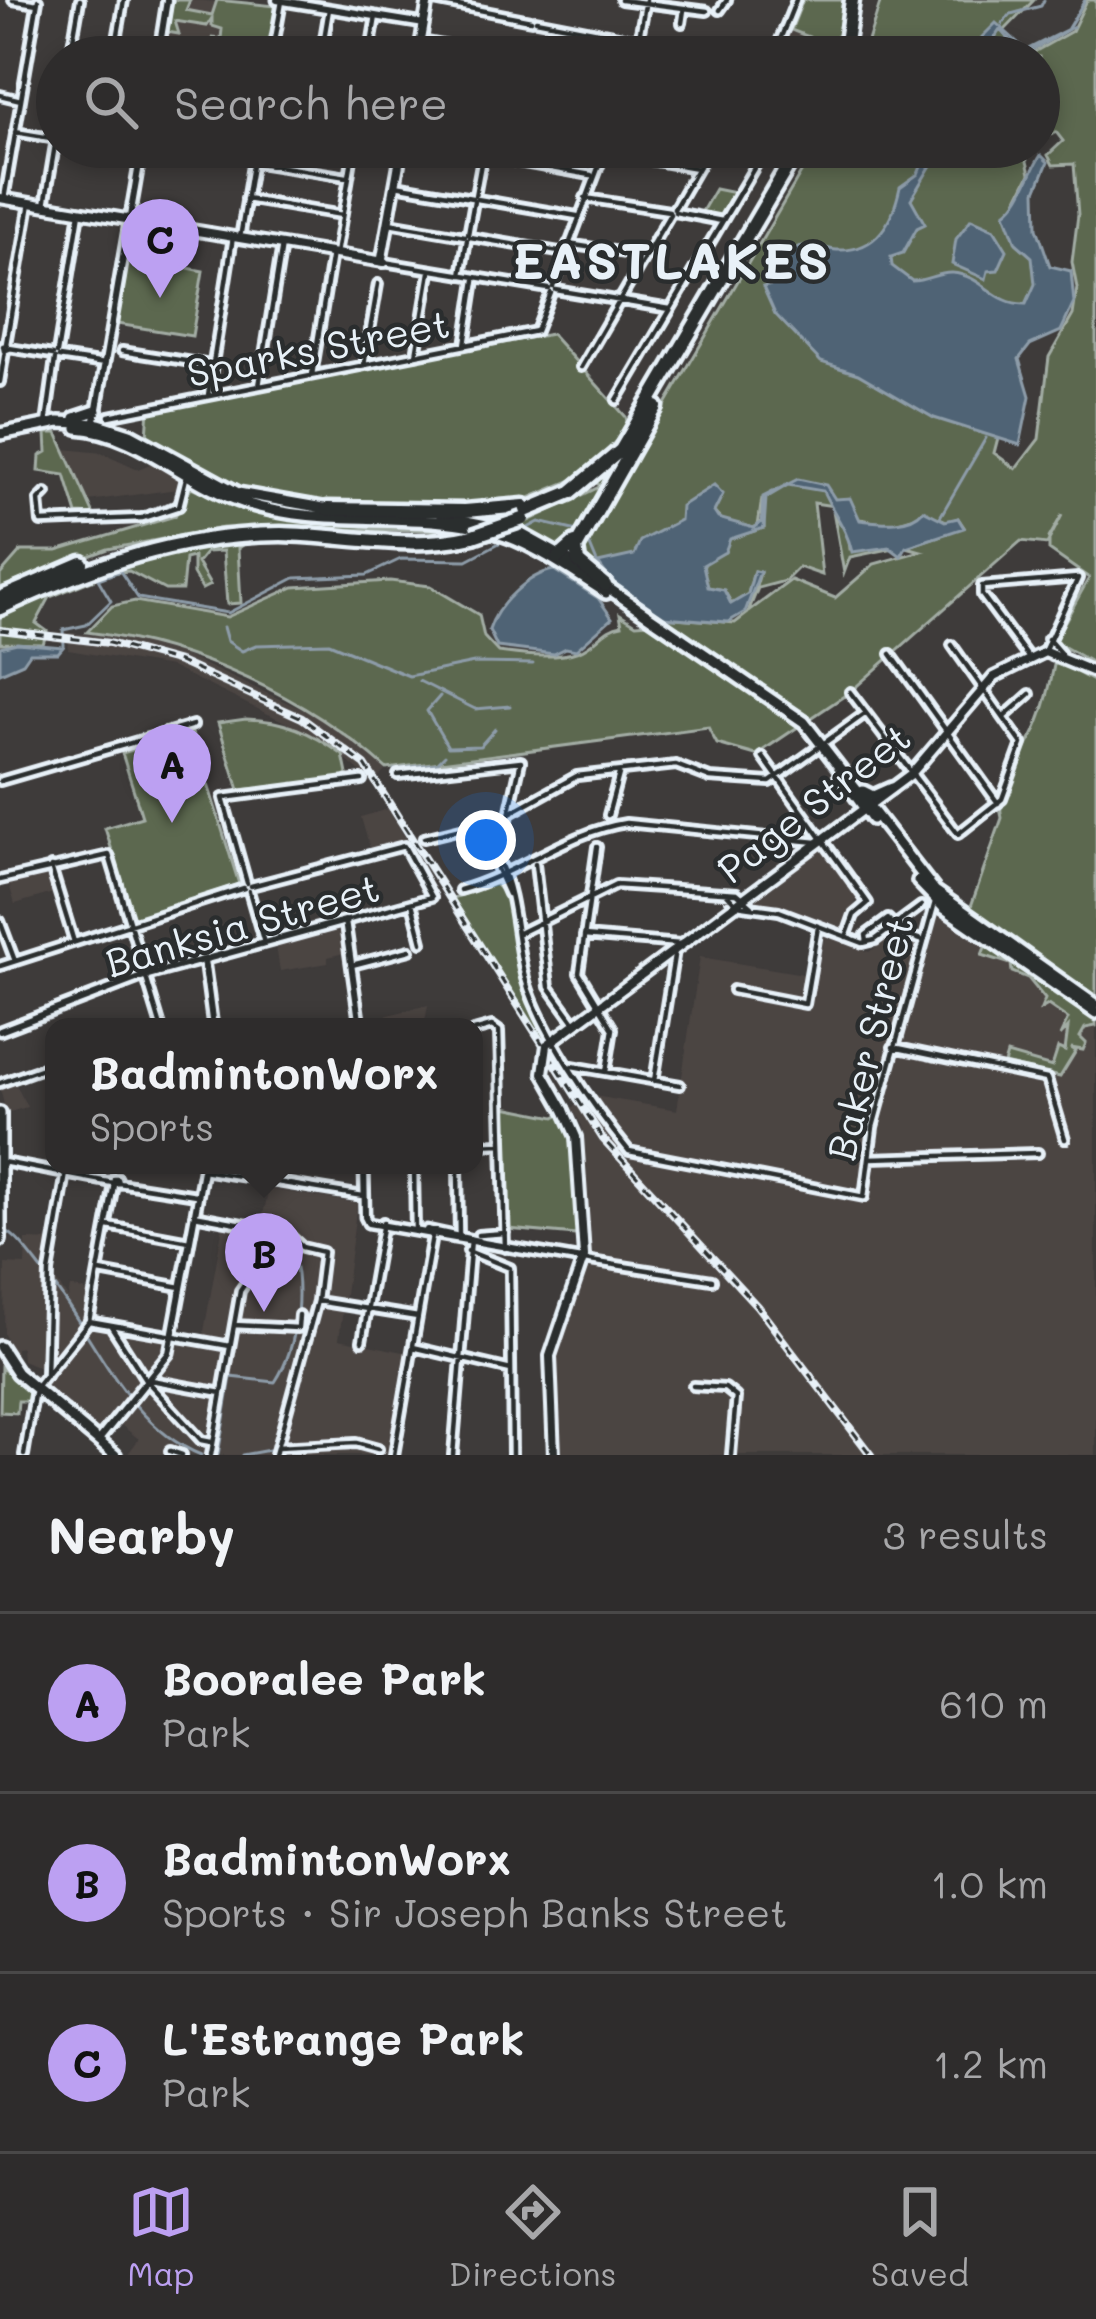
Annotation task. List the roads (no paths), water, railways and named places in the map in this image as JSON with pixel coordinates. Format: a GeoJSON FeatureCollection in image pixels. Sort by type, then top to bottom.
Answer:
{"type":"FeatureCollection","features":[{"type":"Feature","properties":{"kind":"highway"},"geometry":{"type":"LineString","coordinates":[[850,36],[855,0]]}},
{"type":"Feature","properties":{"kind":"highway"},"geometry":{"type":"LineString","coordinates":[[561,558],[589,524],[600,480],[791,168]]}},
{"type":"Feature","properties":{"kind":"highway"},"geometry":{"type":"LineString","coordinates":[[0,601],[142,551],[215,538],[304,535],[414,543],[514,528],[600,480],[656,407],[703,318]]}},
{"type":"Feature","properties":{"kind":"highway"},"geometry":{"type":"LineString","coordinates":[[327,509],[514,528]]}},
{"type":"Feature","properties":{"kind":"highway"},"geometry":{"type":"LineString","coordinates":[[491,524],[514,528]]}},
{"type":"Feature","properties":{"kind":"highway"},"geometry":{"type":"LineString","coordinates":[[0,601],[29,584],[104,555],[197,535],[288,529],[404,537],[468,535]]}},
{"type":"Feature","properties":{"kind":"highway"},"geometry":{"type":"LineString","coordinates":[[581,537],[576,558],[605,585]]}},
{"type":"Feature","properties":{"kind":"main road"},"geometry":{"type":"LineString","coordinates":[[422,36],[428,0]]}},
{"type":"Feature","properties":{"kind":"main road"},"geometry":{"type":"LineString","coordinates":[[2,199],[381,261],[398,168]]}},
{"type":"Feature","properties":{"kind":"main road"},"geometry":{"type":"LineString","coordinates":[[95,417],[130,442],[260,508],[514,528],[533,547],[561,558],[794,718],[870,796],[891,788]]}},
{"type":"Feature","properties":{"kind":"main road"},"geometry":{"type":"LineString","coordinates":[[24,430],[95,417],[188,472],[253,498],[514,528],[772,698],[822,744],[938,899],[1096,1009]]}},
{"type":"Feature","properties":{"kind":"main road"},"geometry":{"type":"LineString","coordinates":[[0,434],[95,417],[122,430]]}},
{"type":"Feature","properties":{"kind":"main road"},"geometry":{"type":"LineString","coordinates":[[1045,652],[1061,654],[1096,673]]}},
{"type":"Feature","properties":{"kind":"main road","name":"Page Street"},"geometry":{"type":"LineString","coordinates":[[550,1041],[702,934],[738,899],[911,774],[982,688],[1028,657],[1045,652]]}},
{"type":"Feature","properties":{"kind":"main road"},"geometry":{"type":"LineString","coordinates":[[851,779],[867,806]]}},
{"type":"Feature","properties":{"kind":"main road"},"geometry":{"type":"LineString","coordinates":[[550,1041],[543,1072],[576,1137],[584,1260],[550,1356],[554,1455]]}},
{"type":"Feature","properties":{"kind":"main road"},"geometry":{"type":"LineString","coordinates":[[0,1113],[0,1240]]}},
{"type":"Feature","properties":{"kind":"main road"},"geometry":{"type":"LineString","coordinates":[[0,1347],[3,1364],[116,1455]]}},
{"type":"Feature","properties":{"kind":"street"},"geometry":{"type":"LineString","coordinates":[[2,199],[37,2],[13,0]]}},
{"type":"Feature","properties":{"kind":"street"},"geometry":{"type":"LineString","coordinates":[[74,36],[80,0]]}},
{"type":"Feature","properties":{"kind":"street"},"geometry":{"type":"LineString","coordinates":[[118,36],[124,0]]}},
{"type":"Feature","properties":{"kind":"street"},"geometry":{"type":"LineString","coordinates":[[161,36],[167,0]]}},
{"type":"Feature","properties":{"kind":"street"},"geometry":{"type":"LineString","coordinates":[[275,36],[279,0],[424,24]]}},
{"type":"Feature","properties":{"kind":"street"},"geometry":{"type":"LineString","coordinates":[[428,0],[616,36]]}},
{"type":"Feature","properties":{"kind":"street"},"geometry":{"type":"LineString","coordinates":[[621,0],[707,11]]}},
{"type":"Feature","properties":{"kind":"street"},"geometry":{"type":"LineString","coordinates":[[720,10],[727,0]]}},
{"type":"Feature","properties":{"kind":"street"},"geometry":{"type":"LineString","coordinates":[[781,36],[796,0]]}},
{"type":"Feature","properties":{"kind":"street"},"geometry":{"type":"LineString","coordinates":[[638,36],[646,3]]}},
{"type":"Feature","properties":{"kind":"street"},"geometry":{"type":"LineString","coordinates":[[324,36],[329,8]]}},
{"type":"Feature","properties":{"kind":"street"},"geometry":{"type":"LineString","coordinates":[[682,23],[684,10]]}},
{"type":"Feature","properties":{"kind":"street"},"geometry":{"type":"LineString","coordinates":[[373,36],[376,16]]}},
{"type":"Feature","properties":{"kind":"street"},"geometry":{"type":"LineString","coordinates":[[0,95],[21,100]]}},
{"type":"Feature","properties":{"kind":"street"},"geometry":{"type":"LineString","coordinates":[[15,132],[36,134]]}},
{"type":"Feature","properties":{"kind":"street"},"geometry":{"type":"LineString","coordinates":[[45,206],[52,168]]}},
{"type":"Feature","properties":{"kind":"street"},"geometry":{"type":"LineString","coordinates":[[95,417],[139,168]]}},
{"type":"Feature","properties":{"kind":"street"},"geometry":{"type":"LineString","coordinates":[[208,395],[251,168]]}},
{"type":"Feature","properties":{"kind":"street"},"geometry":{"type":"LineString","coordinates":[[291,168],[349,177]]}},
{"type":"Feature","properties":{"kind":"street"},"geometry":{"type":"LineString","coordinates":[[312,375],[350,168]]}},
{"type":"Feature","properties":{"kind":"street"},"geometry":{"type":"LineString","coordinates":[[461,275],[480,168]]}},
{"type":"Feature","properties":{"kind":"street"},"geometry":{"type":"LineString","coordinates":[[550,168],[594,175]]}},
{"type":"Feature","properties":{"kind":"street"},"geometry":{"type":"LineString","coordinates":[[552,290],[597,168]]}},
{"type":"Feature","properties":{"kind":"street"},"geometry":{"type":"LineString","coordinates":[[580,367],[697,168]]}},
{"type":"Feature","properties":{"kind":"street"},"geometry":{"type":"LineString","coordinates":[[617,400],[753,168]]}},
{"type":"Feature","properties":{"kind":"street"},"geometry":{"type":"LineString","coordinates":[[395,185],[578,216]]}},
{"type":"Feature","properties":{"kind":"street"},"geometry":{"type":"LineString","coordinates":[[584,198],[722,221]]}},
{"type":"Feature","properties":{"kind":"street"},"geometry":{"type":"LineString","coordinates":[[246,200],[342,215]]}},
{"type":"Feature","properties":{"kind":"street"},"geometry":{"type":"LineString","coordinates":[[0,382],[30,203]]}},
{"type":"Feature","properties":{"kind":"street"},"geometry":{"type":"LineString","coordinates":[[46,424],[80,212]]}},
{"type":"Feature","properties":{"kind":"street"},"geometry":{"type":"LineString","coordinates":[[389,223],[565,253]]}},
{"type":"Feature","properties":{"kind":"street"},"geometry":{"type":"LineString","coordinates":[[568,244],[645,256]]}},
{"type":"Feature","properties":{"kind":"street"},"geometry":{"type":"LineString","coordinates":[[259,386],[283,245]]}},
{"type":"Feature","properties":{"kind":"street"},"geometry":{"type":"LineString","coordinates":[[381,261],[670,309]]}},
{"type":"Feature","properties":{"kind":"street"},"geometry":{"type":"LineString","coordinates":[[416,355],[430,270]]}},
{"type":"Feature","properties":{"kind":"street"},"geometry":{"type":"LineString","coordinates":[[465,345],[476,277]]}},
{"type":"Feature","properties":{"kind":"street"},"geometry":{"type":"LineString","coordinates":[[364,365],[378,284]]}},
{"type":"Feature","properties":{"kind":"street","name":"Sparks Street"},"geometry":{"type":"LineString","coordinates":[[110,416],[536,332],[552,290]]}},
{"type":"Feature","properties":{"kind":"street"},"geometry":{"type":"LineString","coordinates":[[5,347],[105,364]]}},
{"type":"Feature","properties":{"kind":"street"},"geometry":{"type":"LineString","coordinates":[[122,351],[212,365]]}},
{"type":"Feature","properties":{"kind":"street"},"geometry":{"type":"LineString","coordinates":[[46,493],[39,500],[41,522],[142,518],[179,506],[188,472]]}},
{"type":"Feature","properties":{"kind":"street"},"geometry":{"type":"LineString","coordinates":[[1028,657],[980,588],[1078,578],[1045,652]]}},
{"type":"Feature","properties":{"kind":"street"},"geometry":{"type":"LineString","coordinates":[[1048,639],[1061,654]]}},
{"type":"Feature","properties":{"kind":"street"},"geometry":{"type":"LineString","coordinates":[[850,692],[953,833],[998,803],[1022,749],[952,645]]}},
{"type":"Feature","properties":{"kind":"street"},"geometry":{"type":"LineString","coordinates":[[891,655],[998,803]]}},
{"type":"Feature","properties":{"kind":"street"},"geometry":{"type":"LineString","coordinates":[[1004,717],[1030,694]]}},
{"type":"Feature","properties":{"kind":"street"},"geometry":{"type":"LineString","coordinates":[[424,838],[509,815],[577,776],[676,765],[710,778],[760,783],[777,777],[866,713]]}},
{"type":"Feature","properties":{"kind":"street"},"geometry":{"type":"LineString","coordinates":[[0,781],[193,725]]}},
{"type":"Feature","properties":{"kind":"street"},"geometry":{"type":"LineString","coordinates":[[763,757],[868,903],[854,915],[846,938]]}},
{"type":"Feature","properties":{"kind":"street"},"geometry":{"type":"LineString","coordinates":[[398,775],[520,760],[499,862],[498,879],[510,899]]}},
{"type":"Feature","properties":{"kind":"street"},"geometry":{"type":"LineString","coordinates":[[608,815],[619,772]]}},
{"type":"Feature","properties":{"kind":"street"},"geometry":{"type":"LineString","coordinates":[[264,943],[223,800],[362,780]]}},
{"type":"Feature","properties":{"kind":"street"},"geometry":{"type":"LineString","coordinates":[[460,890],[506,876],[585,835],[626,823],[820,840]]}},
{"type":"Feature","properties":{"kind":"street","name":"Banksia Street"},"geometry":{"type":"LineString","coordinates":[[0,1030],[144,976],[432,897],[404,846],[248,887]]}},
{"type":"Feature","properties":{"kind":"street"},"geometry":{"type":"LineString","coordinates":[[597,848],[580,979],[613,1029],[606,1072]]}},
{"type":"Feature","properties":{"kind":"street"},"geometry":{"type":"LineString","coordinates":[[0,880],[109,855],[158,1018]]}},
{"type":"Feature","properties":{"kind":"street"},"geometry":{"type":"LineString","coordinates":[[499,862],[532,996],[550,1041],[572,1066],[680,1085]]}},
{"type":"Feature","properties":{"kind":"street"},"geometry":{"type":"LineString","coordinates":[[535,862],[549,987],[575,1023]]}},
{"type":"Feature","properties":{"kind":"street"},"geometry":{"type":"LineString","coordinates":[[51,867],[74,942]]}},
{"type":"Feature","properties":{"kind":"street"},"geometry":{"type":"LineString","coordinates":[[517,934],[616,885],[721,892],[867,942],[921,906]]}},
{"type":"Feature","properties":{"kind":"street"},"geometry":{"type":"LineString","coordinates":[[0,966],[248,887]]}},
{"type":"Feature","properties":{"kind":"street","name":"Baker Street"},"geometry":{"type":"LineString","coordinates":[[572,1066],[604,1124],[634,1155],[864,1197],[893,1047],[921,940],[938,899]]}},
{"type":"Feature","properties":{"kind":"street"},"geometry":{"type":"LineString","coordinates":[[412,903],[422,942]]}},
{"type":"Feature","properties":{"kind":"street"},"geometry":{"type":"LineString","coordinates":[[0,921],[15,961]]}},
{"type":"Feature","properties":{"kind":"street"},"geometry":{"type":"LineString","coordinates":[[345,921],[359,1018]]}},
{"type":"Feature","properties":{"kind":"street"},"geometry":{"type":"LineString","coordinates":[[734,990],[806,1004],[818,927]]}},
{"type":"Feature","properties":{"kind":"street"},"geometry":{"type":"LineString","coordinates":[[893,927],[921,940]]}},
{"type":"Feature","properties":{"kind":"street"},"geometry":{"type":"LineString","coordinates":[[584,936],[678,947],[654,1081]]}},
{"type":"Feature","properties":{"kind":"street"},"geometry":{"type":"LineString","coordinates":[[352,965],[410,950]]}},
{"type":"Feature","properties":{"kind":"street"},"geometry":{"type":"LineString","coordinates":[[204,959],[212,1018]]}},
{"type":"Feature","properties":{"kind":"street"},"geometry":{"type":"LineString","coordinates":[[483,1028],[499,1030],[505,1248]]}},
{"type":"Feature","properties":{"kind":"street"},"geometry":{"type":"LineString","coordinates":[[893,1047],[1052,1082],[1065,1139]]}},
{"type":"Feature","properties":{"kind":"street"},"geometry":{"type":"LineString","coordinates":[[0,1082],[45,1067]]}},
{"type":"Feature","properties":{"kind":"street"},"geometry":{"type":"LineString","coordinates":[[483,1145],[502,1144]]}},
{"type":"Feature","properties":{"kind":"street"},"geometry":{"type":"LineString","coordinates":[[868,1158],[1038,1153]]}},
{"type":"Feature","properties":{"kind":"street"},"geometry":{"type":"LineString","coordinates":[[2,1166],[45,1169]]}},
{"type":"Feature","properties":{"kind":"street"},"geometry":{"type":"LineString","coordinates":[[46,1376],[50,1272],[68,1174]]}},
{"type":"Feature","properties":{"kind":"street"},"geometry":{"type":"LineString","coordinates":[[82,1174],[198,1195]]}},
{"type":"Feature","properties":{"kind":"street"},"geometry":{"type":"LineString","coordinates":[[98,1441],[169,1353],[202,1174]]}},
{"type":"Feature","properties":{"kind":"street"},"geometry":{"type":"LineString","coordinates":[[242,1174],[363,1196]]}},
{"type":"Feature","properties":{"kind":"street"},"geometry":{"type":"LineString","coordinates":[[364,1174],[365,1217],[383,1224],[712,1280]]}},
{"type":"Feature","properties":{"kind":"street"},"geometry":{"type":"LineString","coordinates":[[414,1174],[415,1229]]}},
{"type":"Feature","properties":{"kind":"street"},"geometry":{"type":"LineString","coordinates":[[458,1174],[459,1238]]}},
{"type":"Feature","properties":{"kind":"street"},"geometry":{"type":"LineString","coordinates":[[24,1455],[34,1389],[89,1321],[116,1181]]}},
{"type":"Feature","properties":{"kind":"street"},"geometry":{"type":"LineString","coordinates":[[194,1215],[286,1232],[302,1247],[323,1252],[317,1301],[274,1455]]}},
{"type":"Feature","properties":{"kind":"street"},"geometry":{"type":"LineString","coordinates":[[362,1341],[383,1224]]}},
{"type":"Feature","properties":{"kind":"street"},"geometry":{"type":"LineString","coordinates":[[108,1226],[189,1241]]}},
{"type":"Feature","properties":{"kind":"street"},"geometry":{"type":"LineString","coordinates":[[211,1455],[240,1291],[258,1264],[264,1228]]}},
{"type":"Feature","properties":{"kind":"street"},"geometry":{"type":"LineString","coordinates":[[394,1455],[432,1233]]}},
{"type":"Feature","properties":{"kind":"street"},"geometry":{"type":"LineString","coordinates":[[472,1242],[505,1233]]}},
{"type":"Feature","properties":{"kind":"street"},"geometry":{"type":"LineString","coordinates":[[453,1455],[472,1242]]}},
{"type":"Feature","properties":{"kind":"street"},"geometry":{"type":"LineString","coordinates":[[472,1242],[510,1268],[512,1455]]}},
{"type":"Feature","properties":{"kind":"street"},"geometry":{"type":"LineString","coordinates":[[100,1272],[181,1287]]}},
{"type":"Feature","properties":{"kind":"street"},"geometry":{"type":"LineString","coordinates":[[317,1301],[418,1317]]}},
{"type":"Feature","properties":{"kind":"street"},"geometry":{"type":"LineString","coordinates":[[234,1325],[298,1328],[299,1316]]}},
{"type":"Feature","properties":{"kind":"street"},"geometry":{"type":"LineString","coordinates":[[89,1321],[230,1346]]}},
{"type":"Feature","properties":{"kind":"street"},"geometry":{"type":"LineString","coordinates":[[111,1326],[145,1379],[201,1440],[214,1442]]}},
{"type":"Feature","properties":{"kind":"street"},"geometry":{"type":"LineString","coordinates":[[413,1347],[511,1370]]}},
{"type":"Feature","properties":{"kind":"street"},"geometry":{"type":"LineString","coordinates":[[145,1379],[222,1393]]}},
{"type":"Feature","properties":{"kind":"street"},"geometry":{"type":"LineString","coordinates":[[693,1385],[725,1388],[736,1397],[731,1455]]}},
{"type":"Feature","properties":{"kind":"street"},"geometry":{"type":"LineString","coordinates":[[277,1447],[333,1444],[378,1449]]}},
{"type":"Feature","properties":{"kind":"street"},"geometry":{"type":"LineString","coordinates":[[330,1455],[333,1444]]}},
{"type":"Feature","properties":{"kind":"street"},"geometry":{"type":"LineString","coordinates":[[170,1450],[182,1455]]}},
{"type":"Feature","properties":{"kind":"water"},"geometry":{"type":"Polygon","coordinates":[[[996,23],[1010,36],[1000,30],[996,36],[983,36],[996,23]]]}},
{"type":"Feature","properties":{"kind":"water"},"geometry":{"type":"Polygon","coordinates":[[[920,168],[929,168],[911,199],[925,224],[917,228],[903,253],[891,257],[892,266],[912,281],[947,273],[963,275],[1005,300],[1026,304],[1035,284],[1032,257],[1016,243],[1005,213],[1034,168],[1046,168],[1036,191],[1037,228],[1050,266],[1071,271],[1074,303],[1061,331],[1030,345],[1019,359],[1030,396],[1020,445],[934,418],[858,374],[821,362],[775,314],[763,287],[775,284],[780,261],[798,247],[851,249],[873,240],[888,222],[900,187],[920,168]]]}},
{"type":"Feature","properties":{"kind":"water"},"geometry":{"type":"Polygon","coordinates":[[[971,219],[994,229],[1007,250],[998,270],[988,271],[986,279],[952,264],[956,239],[971,219]]]}},
{"type":"Feature","properties":{"kind":"water"},"geometry":{"type":"Polygon","coordinates":[[[798,479],[826,485],[835,499],[850,498],[860,520],[902,521],[923,510],[945,521],[958,518],[964,528],[906,547],[901,556],[889,547],[852,552],[823,491],[788,485],[766,498],[764,528],[730,539],[725,552],[703,565],[708,587],[724,590],[731,604],[748,594],[754,571],[760,572],[745,612],[728,622],[663,617],[611,581],[598,563],[634,555],[640,541],[680,520],[681,506],[714,485],[723,494],[714,512],[718,518],[754,528],[762,522],[763,497],[798,479]]]}},
{"type":"Feature","properties":{"kind":"water"},"geometry":{"type":"Polygon","coordinates":[[[554,570],[598,598],[612,618],[576,650],[566,648],[554,654],[497,647],[489,630],[498,611],[524,584],[554,570]]]}},
{"type":"Feature","properties":{"kind":"water"},"geometry":{"type":"Polygon","coordinates":[[[17,643],[63,647],[58,653],[30,653],[23,663],[0,673],[0,647],[17,643]]]}},
{"type":"Feature","properties":{"kind":"waterway"},"geometry":{"type":"LineString","coordinates":[[1002,24],[1011,14],[1041,6],[1044,0]]}},
{"type":"Feature","properties":{"kind":"waterway"},"geometry":{"type":"LineString","coordinates":[[1068,28],[1085,0]]}},
{"type":"Feature","properties":{"kind":"waterway"},"geometry":{"type":"LineString","coordinates":[[940,517],[986,438]]}},
{"type":"Feature","properties":{"kind":"waterway"},"geometry":{"type":"LineString","coordinates":[[524,530],[539,522],[577,531]]}},
{"type":"Feature","properties":{"kind":"waterway"},"geometry":{"type":"LineString","coordinates":[[586,536],[598,565]]}},
{"type":"Feature","properties":{"kind":"waterway"},"geometry":{"type":"LineString","coordinates":[[64,645],[63,630],[86,625],[111,601],[98,579],[120,571],[138,598],[228,613],[295,578],[367,575],[401,559],[467,560],[505,540]]}},
{"type":"Feature","properties":{"kind":"waterway"},"geometry":{"type":"LineString","coordinates":[[223,627],[227,641],[242,651],[256,645],[329,643],[409,676],[474,663],[533,664]]}},
{"type":"Feature","properties":{"kind":"waterway"},"geometry":{"type":"LineString","coordinates":[[419,681],[475,709],[510,706]]}},
{"type":"Feature","properties":{"kind":"waterway"},"geometry":{"type":"LineString","coordinates":[[440,696],[427,711],[448,747],[480,746],[495,729]]}},
{"type":"Feature","properties":{"kind":"waterway"},"geometry":{"type":"LineString","coordinates":[[394,770],[437,763],[445,755]]}},
{"type":"Feature","properties":{"kind":"waterway"},"geometry":{"type":"LineString","coordinates":[[5,1230],[61,1295],[112,1374],[151,1422],[201,1455]]}},
{"type":"Feature","properties":{"kind":"waterway"},"geometry":{"type":"LineString","coordinates":[[218,1455],[231,1377],[275,1382],[290,1349],[298,1292],[288,1238]]}},
{"type":"Feature","properties":{"kind":"waterway"},"geometry":{"type":"LineString","coordinates":[[242,1455],[275,1449]]}},
{"type":"Feature","properties":{"kind":"railway"},"geometry":{"type":"LineString","coordinates":[[0,630],[109,643],[179,662],[302,718],[365,765],[603,1139],[757,1306],[871,1455]]}},
{"type":"Feature","properties":{"kind":"place","name":"L'Estrange Park"},"geometry":{"type":"Point","coordinates":[160,298]}},
{"type":"Feature","properties":{"kind":"place","name":"Booralee Park"},"geometry":{"type":"Point","coordinates":[172,823]}},
{"type":"Feature","properties":{"kind":"place","name":"BadmintonWorx"},"geometry":{"type":"Point","coordinates":[264,1312]}},
{"type":"Feature","properties":{"kind":"district","name":"EASTLAKES"},"geometry":{"type":"Point","coordinates":[672,258]}}]}
